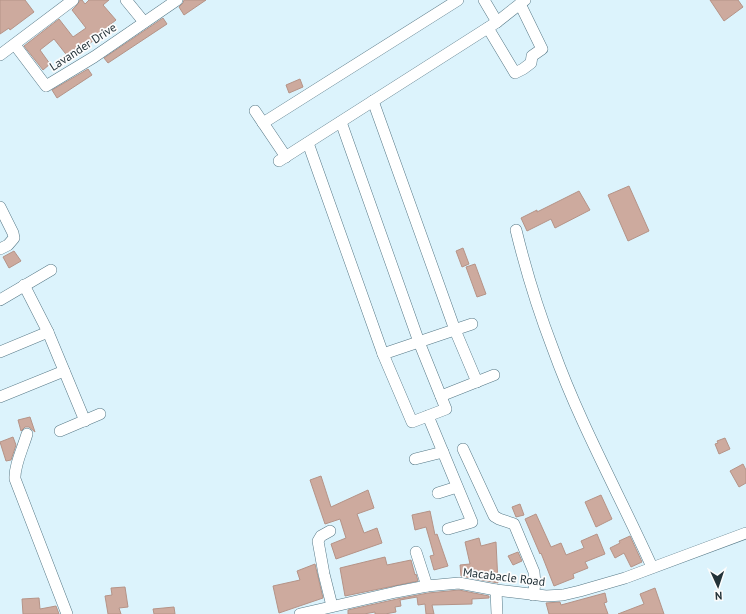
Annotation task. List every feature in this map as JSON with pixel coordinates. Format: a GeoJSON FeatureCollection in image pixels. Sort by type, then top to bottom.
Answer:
{"type":"FeatureCollection","features":[{"type":"Feature","properties":{"kind":"street"},"geometry":{"type":"LineString","coordinates":[[0,55],[73,0]]}},
{"type":"Feature","properties":{"kind":"street"},"geometry":{"type":"LineString","coordinates":[[126,0],[144,22]]}},
{"type":"Feature","properties":{"kind":"street","name":"Lavander Drive"},"geometry":{"type":"LineString","coordinates":[[15,45],[46,86],[94,56],[177,0]]}},
{"type":"Feature","properties":{"kind":"street"},"geometry":{"type":"LineString","coordinates":[[263,123],[458,0]]}},
{"type":"Feature","properties":{"kind":"street"},"geometry":{"type":"LineString","coordinates":[[255,111],[283,159],[492,25],[522,2],[542,49],[532,56],[531,63],[523,69],[514,73],[492,25],[484,0]]}},
{"type":"Feature","properties":{"kind":"street"},"geometry":{"type":"LineString","coordinates":[[373,101],[455,330],[477,382]]}},
{"type":"Feature","properties":{"kind":"street"},"geometry":{"type":"LineString","coordinates":[[308,143],[383,354],[412,422],[446,409],[419,342],[341,122]]}},
{"type":"Feature","properties":{"kind":"street"},"geometry":{"type":"LineString","coordinates":[[0,207],[14,238],[8,245],[0,250]]}},
{"type":"Feature","properties":{"kind":"street"},"geometry":{"type":"LineString","coordinates":[[516,230],[537,304],[553,350],[585,426],[652,567]]}},
{"type":"Feature","properties":{"kind":"street"},"geometry":{"type":"LineString","coordinates":[[0,300],[51,270]]}},
{"type":"Feature","properties":{"kind":"street"},"geometry":{"type":"LineString","coordinates":[[24,285],[48,332],[85,421]]}},
{"type":"Feature","properties":{"kind":"street"},"geometry":{"type":"LineString","coordinates":[[383,354],[472,324]]}},
{"type":"Feature","properties":{"kind":"street"},"geometry":{"type":"LineString","coordinates":[[0,352],[48,332]]}},
{"type":"Feature","properties":{"kind":"street"},"geometry":{"type":"LineString","coordinates":[[0,397],[64,371]]}},
{"type":"Feature","properties":{"kind":"street"},"geometry":{"type":"LineString","coordinates":[[441,396],[494,375]]}},
{"type":"Feature","properties":{"kind":"street"},"geometry":{"type":"LineString","coordinates":[[60,431],[100,414]]}},
{"type":"Feature","properties":{"kind":"street"},"geometry":{"type":"LineString","coordinates":[[428,416],[472,522],[448,530]]}},
{"type":"Feature","properties":{"kind":"street"},"geometry":{"type":"LineString","coordinates":[[27,434],[15,466],[15,479],[66,614]]}},
{"type":"Feature","properties":{"kind":"street"},"geometry":{"type":"LineString","coordinates":[[464,449],[494,516],[514,524],[534,572],[535,584],[533,595]]}},
{"type":"Feature","properties":{"kind":"street"},"geometry":{"type":"LineString","coordinates":[[415,460],[443,452]]}},
{"type":"Feature","properties":{"kind":"street"},"geometry":{"type":"LineString","coordinates":[[438,493],[457,487]]}},
{"type":"Feature","properties":{"kind":"street"},"geometry":{"type":"LineString","coordinates":[[330,530],[321,536],[318,541],[332,606]]}},
{"type":"Feature","properties":{"kind":"street","name":"Macabacle Road"},"geometry":{"type":"LineString","coordinates":[[300,614],[396,592],[427,586],[459,583],[533,595],[563,595],[625,578],[746,533]]}},
{"type":"Feature","properties":{"kind":"street"},"geometry":{"type":"LineString","coordinates":[[416,552],[427,586]]}},
{"type":"Feature","properties":{"kind":"street"},"geometry":{"type":"LineString","coordinates":[[496,590],[497,614]]}},
{"type":"Feature","properties":{"kind":"building"},"geometry":{"type":"Polygon","coordinates":[[[0,0],[25,0],[34,12],[10,30],[9,28],[0,34],[0,0]]]}},
{"type":"Feature","properties":{"kind":"building"},"geometry":{"type":"Polygon","coordinates":[[[80,0],[82,0],[85,4],[89,0],[109,0],[103,5],[116,20],[92,39],[93,41],[69,58],[54,39],[40,50],[50,64],[43,70],[24,46],[59,19],[73,37],[86,28],[72,10],[80,0]]]}},
{"type":"Feature","properties":{"kind":"building"},"geometry":{"type":"Polygon","coordinates":[[[184,0],[206,0],[184,15],[179,7],[184,0]]]}},
{"type":"Feature","properties":{"kind":"building"},"geometry":{"type":"Polygon","coordinates":[[[710,0],[738,0],[743,7],[724,21],[710,0]]]}},
{"type":"Feature","properties":{"kind":"building"},"geometry":{"type":"Polygon","coordinates":[[[163,18],[167,24],[108,63],[104,58],[163,18]]]}},
{"type":"Feature","properties":{"kind":"building"},"geometry":{"type":"Polygon","coordinates":[[[88,69],[92,75],[57,98],[52,90],[88,69]]]}},
{"type":"Feature","properties":{"kind":"building"},"geometry":{"type":"Polygon","coordinates":[[[300,79],[303,87],[289,93],[286,85],[300,79]]]}},
{"type":"Feature","properties":{"kind":"building"},"geometry":{"type":"Polygon","coordinates":[[[629,186],[649,231],[628,241],[608,195],[629,186]]]}},
{"type":"Feature","properties":{"kind":"building"},"geometry":{"type":"Polygon","coordinates":[[[579,191],[590,210],[555,228],[551,219],[527,231],[521,218],[537,210],[537,212],[579,191]]]}},
{"type":"Feature","properties":{"kind":"building"},"geometry":{"type":"Polygon","coordinates":[[[463,248],[469,264],[462,267],[456,251],[463,248]]]}},
{"type":"Feature","properties":{"kind":"building"},"geometry":{"type":"Polygon","coordinates":[[[14,251],[21,261],[9,268],[3,257],[14,251]]]}},
{"type":"Feature","properties":{"kind":"building"},"geometry":{"type":"Polygon","coordinates":[[[475,264],[486,294],[477,297],[466,267],[475,264]]]}},
{"type":"Feature","properties":{"kind":"building"},"geometry":{"type":"Polygon","coordinates":[[[30,417],[35,432],[29,427],[25,427],[21,431],[18,420],[30,417]]]}},
{"type":"Feature","properties":{"kind":"building"},"geometry":{"type":"Polygon","coordinates":[[[13,437],[16,445],[11,460],[6,461],[0,442],[13,437]]]}},
{"type":"Feature","properties":{"kind":"building"},"geometry":{"type":"Polygon","coordinates":[[[725,438],[730,449],[719,454],[715,444],[718,443],[717,441],[725,438]]]}},
{"type":"Feature","properties":{"kind":"building"},"geometry":{"type":"Polygon","coordinates":[[[743,464],[746,470],[746,483],[739,487],[730,471],[743,464]]]}},
{"type":"Feature","properties":{"kind":"building"},"geometry":{"type":"Polygon","coordinates":[[[321,476],[331,507],[368,490],[374,508],[357,514],[364,533],[377,528],[382,543],[336,559],[331,544],[346,538],[340,519],[325,524],[310,480],[321,476]]]}},
{"type":"Feature","properties":{"kind":"building"},"geometry":{"type":"Polygon","coordinates":[[[601,495],[612,519],[596,527],[585,502],[601,495]]]}},
{"type":"Feature","properties":{"kind":"building"},"geometry":{"type":"Polygon","coordinates":[[[520,504],[524,515],[516,517],[512,507],[520,504]]]}},
{"type":"Feature","properties":{"kind":"building"},"geometry":{"type":"Polygon","coordinates":[[[430,511],[435,535],[437,534],[448,566],[434,570],[430,556],[434,555],[426,527],[415,530],[412,515],[430,511]]]}},
{"type":"Feature","properties":{"kind":"building"},"geometry":{"type":"Polygon","coordinates":[[[536,514],[551,547],[561,543],[566,555],[584,548],[581,541],[597,534],[605,554],[585,562],[588,568],[573,574],[574,578],[554,586],[525,519],[536,514]]]}},
{"type":"Feature","properties":{"kind":"building"},"geometry":{"type":"Polygon","coordinates":[[[630,536],[642,562],[631,567],[624,553],[615,558],[610,548],[620,543],[619,541],[630,536]]]}},
{"type":"Feature","properties":{"kind":"building"},"geometry":{"type":"Polygon","coordinates":[[[479,538],[481,546],[496,542],[498,583],[461,576],[460,565],[470,564],[465,542],[479,538]]]}},
{"type":"Feature","properties":{"kind":"building"},"geometry":{"type":"Polygon","coordinates":[[[518,552],[522,561],[513,565],[508,556],[518,552]]]}},
{"type":"Feature","properties":{"kind":"building"},"geometry":{"type":"Polygon","coordinates":[[[385,557],[387,565],[411,560],[418,581],[345,596],[340,568],[385,557]]]}},
{"type":"Feature","properties":{"kind":"building"},"geometry":{"type":"Polygon","coordinates":[[[315,564],[323,598],[279,613],[273,586],[300,580],[297,571],[315,564]]]}},
{"type":"Feature","properties":{"kind":"building"},"geometry":{"type":"Polygon","coordinates":[[[125,587],[128,607],[119,608],[121,614],[108,614],[105,596],[112,595],[111,588],[125,587]]]}},
{"type":"Feature","properties":{"kind":"building"},"geometry":{"type":"Polygon","coordinates":[[[655,588],[664,614],[618,614],[644,604],[640,594],[655,588]]]}},
{"type":"Feature","properties":{"kind":"building"},"geometry":{"type":"Polygon","coordinates":[[[459,590],[489,596],[489,598],[472,599],[472,604],[432,605],[434,614],[426,614],[425,604],[418,605],[417,597],[400,600],[401,606],[395,607],[396,612],[385,614],[375,614],[375,612],[348,614],[348,610],[397,599],[428,593],[459,590]]]}},
{"type":"Feature","properties":{"kind":"building"},"geometry":{"type":"Polygon","coordinates":[[[605,593],[607,602],[604,603],[608,614],[549,614],[546,603],[560,602],[561,605],[605,593]]]}},
{"type":"Feature","properties":{"kind":"building"},"geometry":{"type":"Polygon","coordinates":[[[39,598],[40,609],[56,606],[59,614],[23,614],[22,599],[39,598]]]}},
{"type":"Feature","properties":{"kind":"building"},"geometry":{"type":"Polygon","coordinates":[[[174,607],[175,614],[154,614],[153,609],[174,607]]]}}]}
